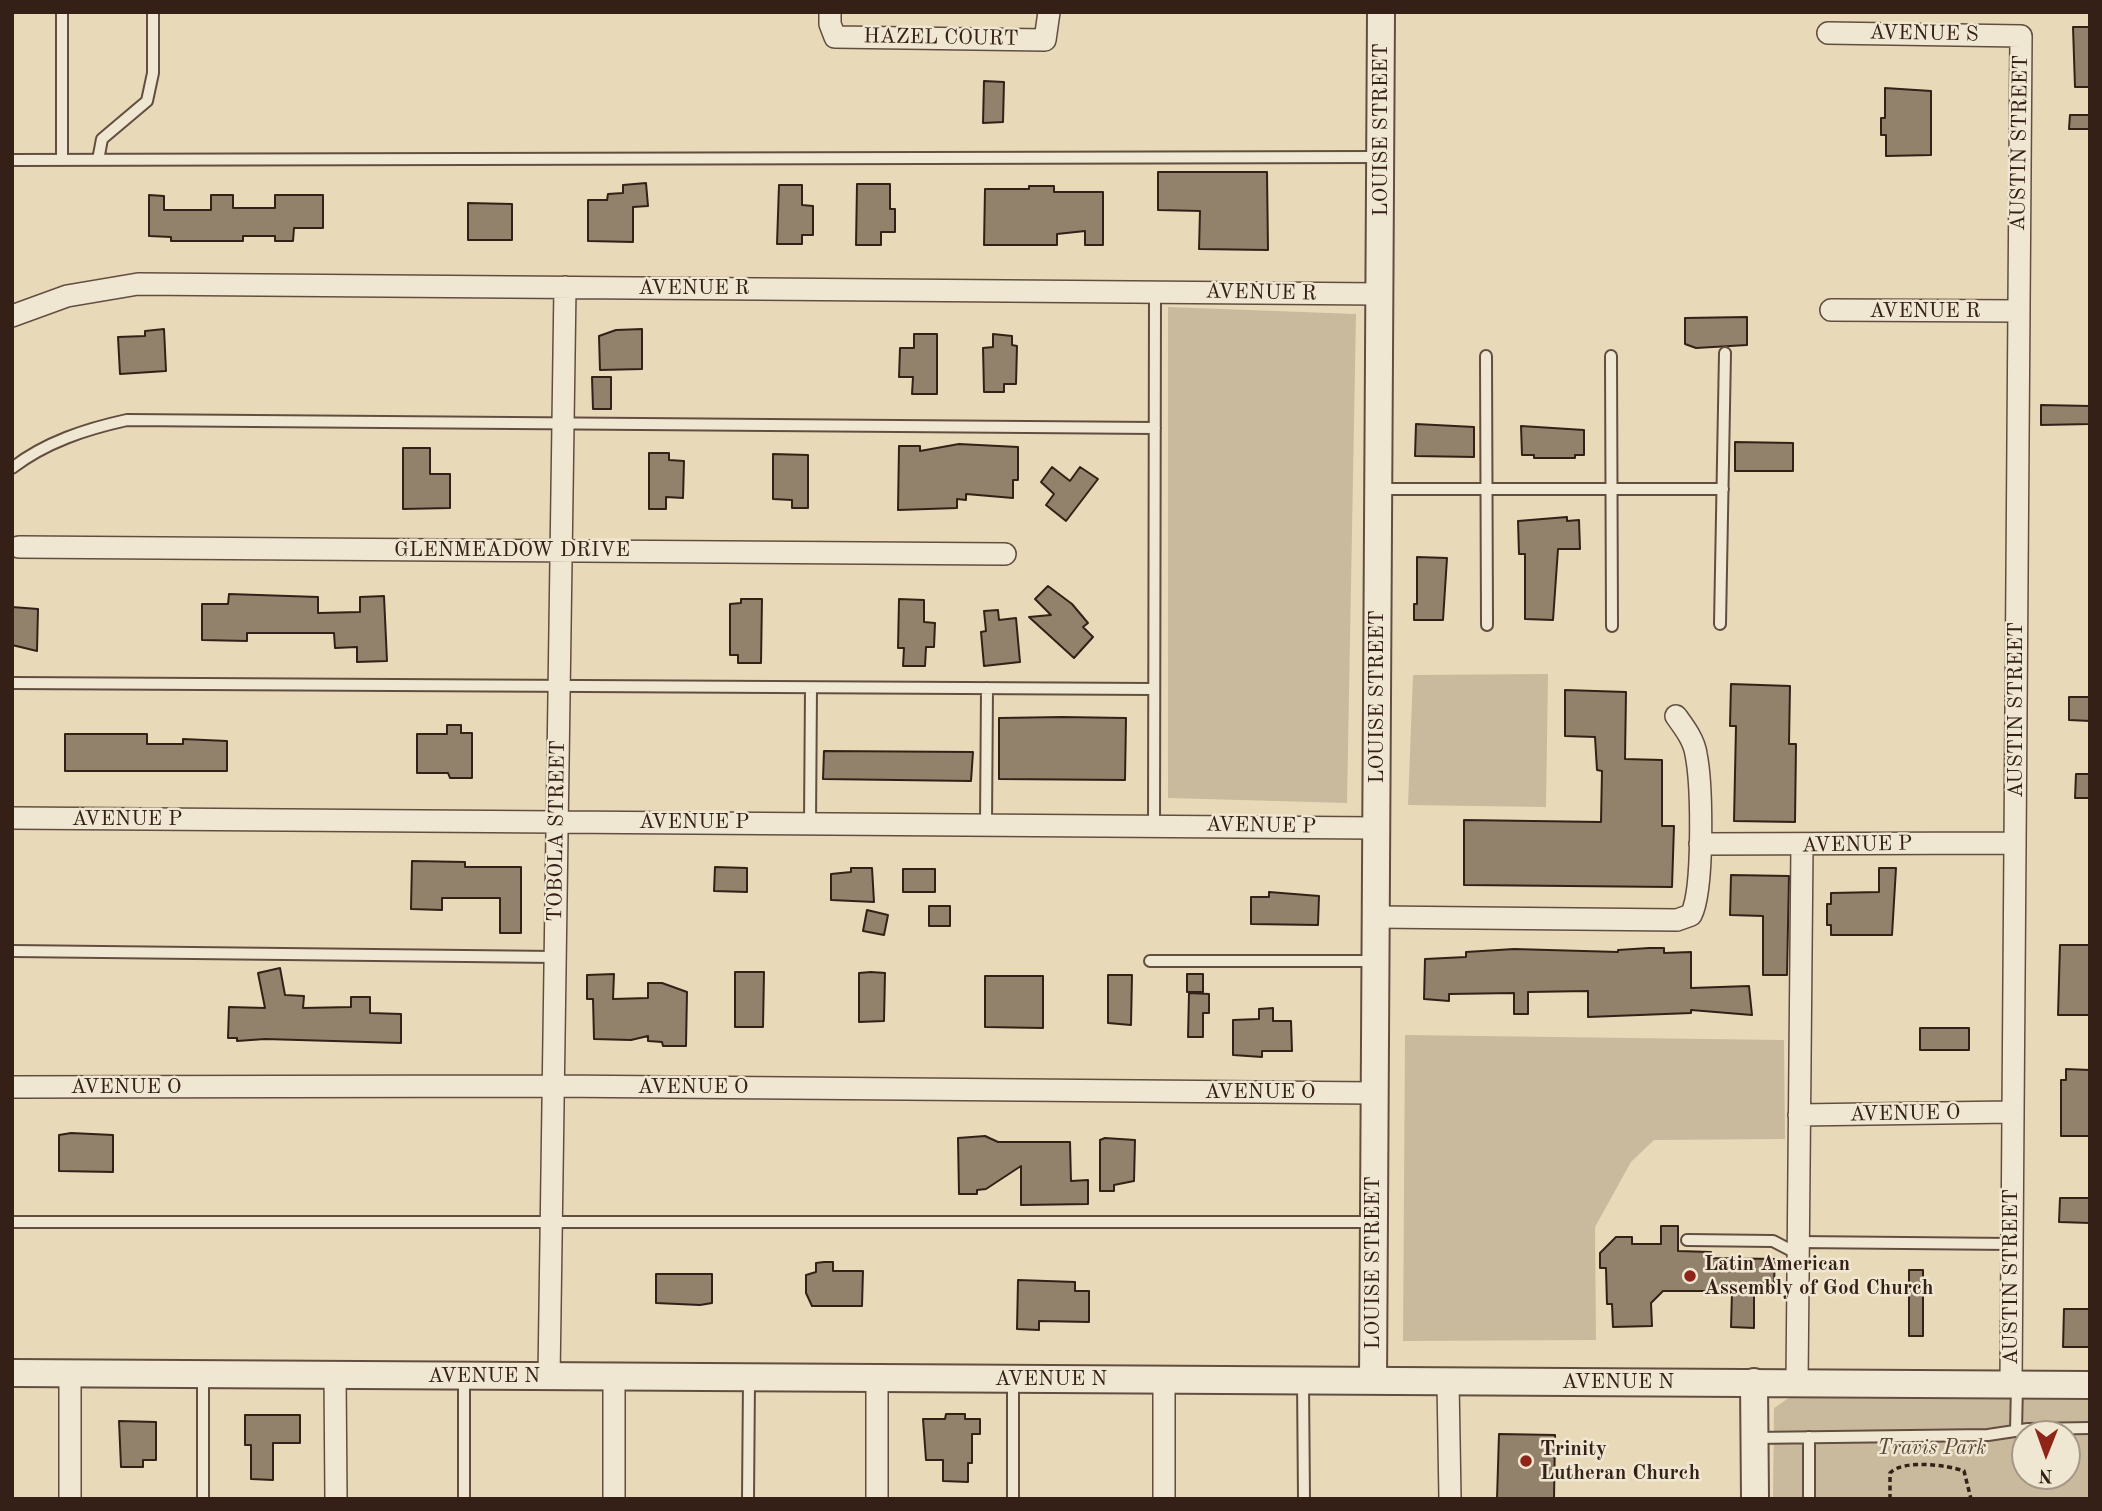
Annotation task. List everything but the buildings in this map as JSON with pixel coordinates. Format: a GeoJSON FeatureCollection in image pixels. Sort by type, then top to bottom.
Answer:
{"type":"FeatureCollection","features":[{"type":"Feature","properties":{"kind":"street","name":"HAZEL COURT"},"geometry":{"type":"LineString","coordinates":[[830,12],[835,37],[1045,40],[1049,12]]}},
{"type":"Feature","properties":{"kind":"street","name":"LOUISE STREET"},"geometry":{"type":"LineString","coordinates":[[1373,1381],[1381,12]]}},
{"type":"Feature","properties":{"kind":"street","name":"AVENUE S"},"geometry":{"type":"LineString","coordinates":[[1828,33],[2021,36]]}},
{"type":"Feature","properties":{"kind":"street","name":"AUSTIN STREET"},"geometry":{"type":"LineString","coordinates":[[2014,1384],[2011,1112],[2021,36]]}},
{"type":"Feature","properties":{"kind":"street","name":"AVENUE R"},"geometry":{"type":"LineString","coordinates":[[12,316],[67,296],[138,284],[1380,294]]}},
{"type":"Feature","properties":{"kind":"street","name":"TOBOLA STREET"},"geometry":{"type":"LineString","coordinates":[[549,1376],[565,287]]}},
{"type":"Feature","properties":{"kind":"street","name":"AVENUE R"},"geometry":{"type":"LineString","coordinates":[[1831,310],[2019,311]]}},
{"type":"Feature","properties":{"kind":"street","name":"GLENMEADOW DRIVE"},"geometry":{"type":"LineString","coordinates":[[19,547],[1004,554]]}},
{"type":"Feature","properties":{"kind":"street"},"geometry":{"type":"LineString","coordinates":[[1376,917],[1677,920],[1691,915],[1696,906],[1700,844],[1696,753],[1676,716]]}},
{"type":"Feature","properties":{"kind":"street","name":"AVENUE P"},"geometry":{"type":"LineString","coordinates":[[12,818],[1376,828]]}},
{"type":"Feature","properties":{"kind":"street","name":"AVENUE P"},"geometry":{"type":"LineString","coordinates":[[1700,844],[2015,843]]}},
{"type":"Feature","properties":{"kind":"street"},"geometry":{"type":"LineString","coordinates":[[1797,1383],[1802,845]]}},
{"type":"Feature","properties":{"kind":"street","name":"AVENUE O"},"geometry":{"type":"LineString","coordinates":[[12,1087],[553,1086],[1374,1093]]}},
{"type":"Feature","properties":{"kind":"street","name":"AVENUE O"},"geometry":{"type":"LineString","coordinates":[[1799,1115],[2011,1112]]}},
{"type":"Feature","properties":{"kind":"street","name":"AVENUE N"},"geometry":{"type":"LineString","coordinates":[[12,1373],[2090,1385]]}},
{"type":"Feature","properties":{"kind":"street"},"geometry":{"type":"LineString","coordinates":[[70,1374],[70,1499]]}},
{"type":"Feature","properties":{"kind":"street"},"geometry":{"type":"LineString","coordinates":[[335,1375],[336,1499]]}},
{"type":"Feature","properties":{"kind":"street"},"geometry":{"type":"LineString","coordinates":[[614,1376],[614,1499]]}},
{"type":"Feature","properties":{"kind":"street"},"geometry":{"type":"LineString","coordinates":[[877,1378],[877,1499]]}},
{"type":"Feature","properties":{"kind":"street"},"geometry":{"type":"LineString","coordinates":[[1164,1380],[1164,1499]]}},
{"type":"Feature","properties":{"kind":"street"},"geometry":{"type":"LineString","coordinates":[[1448,1381],[1450,1499]]}},
{"type":"Feature","properties":{"kind":"street"},"geometry":{"type":"LineString","coordinates":[[1754,1382],[1755,1499]]}},
{"type":"Feature","properties":{"kind":"lane"},"geometry":{"type":"LineString","coordinates":[[62,12],[62,160]]}},
{"type":"Feature","properties":{"kind":"lane"},"geometry":{"type":"LineString","coordinates":[[98,160],[102,139],[146,101],[153,72],[153,12]]}},
{"type":"Feature","properties":{"kind":"lane"},"geometry":{"type":"LineString","coordinates":[[12,160],[1380,157]]}},
{"type":"Feature","properties":{"kind":"lane"},"geometry":{"type":"LineString","coordinates":[[1154,825],[1156,292]]}},
{"type":"Feature","properties":{"kind":"lane"},"geometry":{"type":"LineString","coordinates":[[1720,624],[1725,353]]}},
{"type":"Feature","properties":{"kind":"lane"},"geometry":{"type":"LineString","coordinates":[[1486,356],[1486,625]]}},
{"type":"Feature","properties":{"kind":"lane"},"geometry":{"type":"LineString","coordinates":[[1611,356],[1612,626]]}},
{"type":"Feature","properties":{"kind":"lane"},"geometry":{"type":"LineString","coordinates":[[12,468],[31,454],[65,438],[127,420],[1155,428]]}},
{"type":"Feature","properties":{"kind":"lane"},"geometry":{"type":"LineString","coordinates":[[1378,489],[1723,489]]}},
{"type":"Feature","properties":{"kind":"lane"},"geometry":{"type":"LineString","coordinates":[[12,683],[1154,689]]}},
{"type":"Feature","properties":{"kind":"lane"},"geometry":{"type":"LineString","coordinates":[[810,822],[811,688]]}},
{"type":"Feature","properties":{"kind":"lane"},"geometry":{"type":"LineString","coordinates":[[986,824],[987,688]]}},
{"type":"Feature","properties":{"kind":"lane"},"geometry":{"type":"LineString","coordinates":[[12,951],[556,957]]}},
{"type":"Feature","properties":{"kind":"lane"},"geometry":{"type":"LineString","coordinates":[[1150,961],[1376,961]]}},
{"type":"Feature","properties":{"kind":"lane"},"geometry":{"type":"LineString","coordinates":[[12,1222],[1374,1222]]}},
{"type":"Feature","properties":{"kind":"lane"},"geometry":{"type":"LineString","coordinates":[[1687,1240],[1773,1241],[1798,1248],[2012,1244]]}},
{"type":"Feature","properties":{"kind":"lane"},"geometry":{"type":"LineString","coordinates":[[203,1374],[203,1499]]}},
{"type":"Feature","properties":{"kind":"lane"},"geometry":{"type":"LineString","coordinates":[[464,1376],[464,1499]]}},
{"type":"Feature","properties":{"kind":"lane"},"geometry":{"type":"LineString","coordinates":[[748,1499],[749,1377]]}},
{"type":"Feature","properties":{"kind":"lane"},"geometry":{"type":"LineString","coordinates":[[1013,1379],[1013,1499]]}},
{"type":"Feature","properties":{"kind":"lane"},"geometry":{"type":"LineString","coordinates":[[1303,1380],[1304,1499]]}},
{"type":"Feature","properties":{"kind":"lane"},"geometry":{"type":"LineString","coordinates":[[2014,1384],[2016,1420]]}},
{"type":"Feature","properties":{"kind":"lane"},"geometry":{"type":"LineString","coordinates":[[1754,1438],[1988,1435],[2011,1432]]}},
{"type":"Feature","properties":{"kind":"lane"},"geometry":{"type":"LineString","coordinates":[[1809,1437],[1809,1499]]}},
{"type":"Feature","properties":{"kind":"path"},"geometry":{"type":"LineString","coordinates":[[1890,1499],[1890,1473],[1894,1469],[1908,1466],[1964,1471],[1971,1499]]}},
{"type":"Feature","properties":{"kind":"green space"},"geometry":{"type":"Polygon","coordinates":[[[1168,307],[1356,314],[1347,803],[1168,798],[1168,307]]]}},
{"type":"Feature","properties":{"kind":"green space"},"geometry":{"type":"Polygon","coordinates":[[[1548,674],[1546,807],[1408,805],[1413,675],[1548,674]]]}},
{"type":"Feature","properties":{"kind":"green space"},"geometry":{"type":"Polygon","coordinates":[[[1405,1035],[1784,1040],[1785,1139],[1654,1140],[1631,1162],[1595,1227],[1596,1340],[1403,1341],[1405,1035]]]}},
{"type":"Feature","properties":{"kind":"green space","name":"Travis Park"},"geometry":{"type":"Polygon","coordinates":[[[1790,1397],[2090,1399],[2090,1499],[1773,1499],[1774,1408],[1790,1397]]]}},
{"type":"Feature","properties":{"kind":"place","name":"Latin American Assembly of God Church"},"geometry":{"type":"Point","coordinates":[1690,1276]}},
{"type":"Feature","properties":{"kind":"place","name":"Trinity Lutheran Church"},"geometry":{"type":"Point","coordinates":[1526,1461]}}]}
